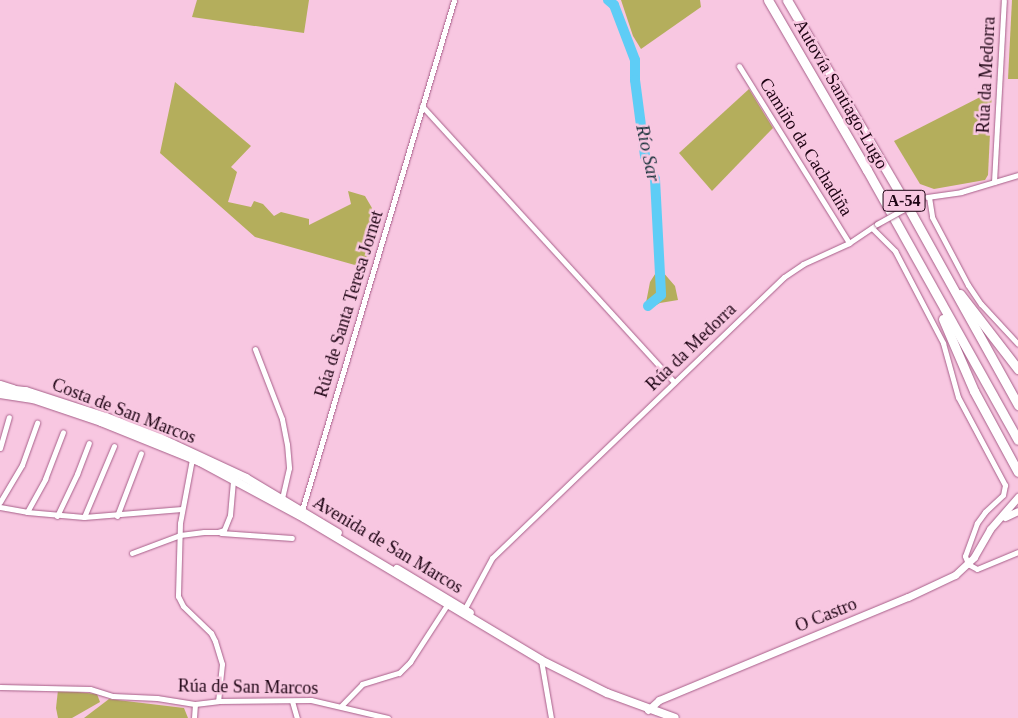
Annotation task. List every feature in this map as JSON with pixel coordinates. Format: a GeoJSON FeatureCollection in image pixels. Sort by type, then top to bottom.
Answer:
{"type":"FeatureCollection","features":[{"type":"Feature","properties":{"kind":"highway","name":"Autovía Santiago-Lugo"},"geometry":{"type":"LineString","coordinates":[[768,0],[1018,440]]}},
{"type":"Feature","properties":{"kind":"highway","name":"Autovía Santiago-Lugo"},"geometry":{"type":"LineString","coordinates":[[787,0],[904,200],[1018,405]]}},
{"type":"Feature","properties":{"kind":"highway"},"geometry":{"type":"LineString","coordinates":[[904,200],[952,284],[1018,369]]}},
{"type":"Feature","properties":{"kind":"highway"},"geometry":{"type":"LineString","coordinates":[[914,255],[974,391],[1018,472]]}},
{"type":"Feature","properties":{"kind":"main road","name":"Costa de San Marcos"},"geometry":{"type":"LineString","coordinates":[[0,391],[24,393],[106,417],[160,438],[232,474]]}},
{"type":"Feature","properties":{"kind":"main road","name":"Costa de San Marcos"},"geometry":{"type":"LineString","coordinates":[[24,393],[176,451],[191,462],[200,462],[232,474]]}},
{"type":"Feature","properties":{"kind":"main road"},"geometry":{"type":"LineString","coordinates":[[160,438],[189,454],[191,462]]}},
{"type":"Feature","properties":{"kind":"main road"},"geometry":{"type":"LineString","coordinates":[[191,462],[196,457],[232,474]]}},
{"type":"Feature","properties":{"kind":"main road","name":"Avenida de San Marcos"},"geometry":{"type":"LineString","coordinates":[[232,474],[282,498],[302,510],[464,610],[521,648]]}},
{"type":"Feature","properties":{"kind":"main road","name":"Avenida de San Marcos"},"geometry":{"type":"LineString","coordinates":[[232,474],[447,606],[541,660],[582,681],[648,710],[675,718]]}},
{"type":"Feature","properties":{"kind":"main road"},"geometry":{"type":"LineString","coordinates":[[262,494],[273,497],[296,510],[302,510],[304,515],[349,546]]}},
{"type":"Feature","properties":{"kind":"main road"},"geometry":{"type":"LineString","coordinates":[[447,606],[464,610],[472,621]]}},
{"type":"Feature","properties":{"kind":"street","name":"Rúa de Santa Teresa Jornet"},"geometry":{"type":"LineString","coordinates":[[302,510],[454,0]]}},
{"type":"Feature","properties":{"kind":"street","name":"Rúa da Medorra"},"geometry":{"type":"LineString","coordinates":[[994,182],[1004,0]]}},
{"type":"Feature","properties":{"kind":"street","name":"Camiño da Cachadiña"},"geometry":{"type":"LineString","coordinates":[[739,66],[849,243]]}},
{"type":"Feature","properties":{"kind":"street"},"geometry":{"type":"LineString","coordinates":[[422,106],[674,382]]}},
{"type":"Feature","properties":{"kind":"street","name":"Rúa da Medorra"},"geometry":{"type":"LineString","coordinates":[[464,610],[492,558],[784,278],[803,264],[849,243],[874,226],[922,199],[961,192],[1018,175]]}},
{"type":"Feature","properties":{"kind":"street"},"geometry":{"type":"LineString","coordinates":[[929,197],[932,217],[968,285],[984,308],[1018,344]]}},
{"type":"Feature","properties":{"kind":"street"},"geometry":{"type":"LineString","coordinates":[[874,226],[894,251],[938,335],[958,397],[1005,485],[1003,494],[977,523],[965,556],[968,564],[977,569],[1018,552]]}},
{"type":"Feature","properties":{"kind":"street"},"geometry":{"type":"LineString","coordinates":[[255,349],[282,419],[287,444],[289,468],[287,487],[282,498]]}},
{"type":"Feature","properties":{"kind":"street"},"geometry":{"type":"LineString","coordinates":[[0,382],[24,393]]}},
{"type":"Feature","properties":{"kind":"street"},"geometry":{"type":"LineString","coordinates":[[0,448],[9,417]]}},
{"type":"Feature","properties":{"kind":"street"},"geometry":{"type":"LineString","coordinates":[[0,502],[22,465],[37,423]]}},
{"type":"Feature","properties":{"kind":"street"},"geometry":{"type":"LineString","coordinates":[[27,512],[45,479],[63,432]]}},
{"type":"Feature","properties":{"kind":"street"},"geometry":{"type":"LineString","coordinates":[[57,516],[89,443]]}},
{"type":"Feature","properties":{"kind":"street"},"geometry":{"type":"LineString","coordinates":[[84,518],[114,446]]}},
{"type":"Feature","properties":{"kind":"street"},"geometry":{"type":"LineString","coordinates":[[117,516],[141,453]]}},
{"type":"Feature","properties":{"kind":"street"},"geometry":{"type":"LineString","coordinates":[[191,462],[182,509],[178,596],[183,606],[211,633],[215,641],[222,664],[218,701]]}},
{"type":"Feature","properties":{"kind":"street"},"geometry":{"type":"LineString","coordinates":[[218,532],[224,530],[229,522],[232,474]]}},
{"type":"Feature","properties":{"kind":"street","name":"O Castro"},"geometry":{"type":"LineString","coordinates":[[648,710],[659,700],[934,586],[955,575],[968,564],[996,522],[1018,497]]}},
{"type":"Feature","properties":{"kind":"street"},"geometry":{"type":"LineString","coordinates":[[0,507],[57,516],[84,518],[182,509]]}},
{"type":"Feature","properties":{"kind":"street","name":"O Castro"},"geometry":{"type":"LineString","coordinates":[[996,522],[1018,511]]}},
{"type":"Feature","properties":{"kind":"street"},"geometry":{"type":"LineString","coordinates":[[132,552],[180,535],[204,532],[292,538]]}},
{"type":"Feature","properties":{"kind":"street"},"geometry":{"type":"LineString","coordinates":[[341,706],[362,684],[399,673],[410,662],[447,606]]}},
{"type":"Feature","properties":{"kind":"street"},"geometry":{"type":"LineString","coordinates":[[541,660],[550,718]]}},
{"type":"Feature","properties":{"kind":"street","name":"Rúa de San Marcos"},"geometry":{"type":"LineString","coordinates":[[0,687],[90,689],[107,694],[195,704],[218,701],[321,701],[388,718]]}},
{"type":"Feature","properties":{"kind":"street"},"geometry":{"type":"LineString","coordinates":[[292,701],[296,718]]}},
{"type":"Feature","properties":{"kind":"street"},"geometry":{"type":"LineString","coordinates":[[194,718],[195,704]]}},
{"type":"Feature","properties":{"kind":"shaded area"},"geometry":{"type":"Polygon","coordinates":[[[197,0],[309,0],[304,33],[192,17],[197,0]]]}},
{"type":"Feature","properties":{"kind":"shaded area"},"geometry":{"type":"Polygon","coordinates":[[[621,0],[700,0],[701,7],[641,49],[633,36],[621,0]]]}},
{"type":"Feature","properties":{"kind":"shaded area"},"geometry":{"type":"Polygon","coordinates":[[[1012,0],[1018,0],[1018,79],[1008,79],[1012,0]]]}},
{"type":"Feature","properties":{"kind":"shaded area"},"geometry":{"type":"Polygon","coordinates":[[[175,82],[251,146],[231,167],[237,172],[228,202],[251,207],[254,201],[263,204],[274,216],[281,212],[309,219],[309,225],[351,204],[348,191],[365,196],[372,208],[370,219],[378,231],[367,265],[362,267],[255,237],[160,153],[175,82]]]}},
{"type":"Feature","properties":{"kind":"shaded area"},"geometry":{"type":"Polygon","coordinates":[[[749,89],[773,128],[712,191],[679,153],[749,89]]]}},
{"type":"Feature","properties":{"kind":"shaded area"},"geometry":{"type":"Polygon","coordinates":[[[992,91],[988,175],[985,180],[934,189],[920,184],[894,141],[992,91]]]}},
{"type":"Feature","properties":{"kind":"shaded area"},"geometry":{"type":"Polygon","coordinates":[[[657,271],[662,271],[675,286],[678,300],[660,303],[649,309],[645,308],[650,282],[657,271]]]}},
{"type":"Feature","properties":{"kind":"shaded area"},"geometry":{"type":"Polygon","coordinates":[[[58,690],[97,694],[100,702],[72,718],[58,718],[56,708],[58,690]]]}},
{"type":"Feature","properties":{"kind":"shaded area"},"geometry":{"type":"Polygon","coordinates":[[[109,699],[184,708],[188,718],[84,718],[109,699]]]}},
{"type":"Feature","properties":{"kind":"waterway","name":"Río Sar"},"geometry":{"type":"LineString","coordinates":[[608,0],[614,5],[635,60],[635,80],[645,156],[655,179],[661,295],[648,306]]}}]}
